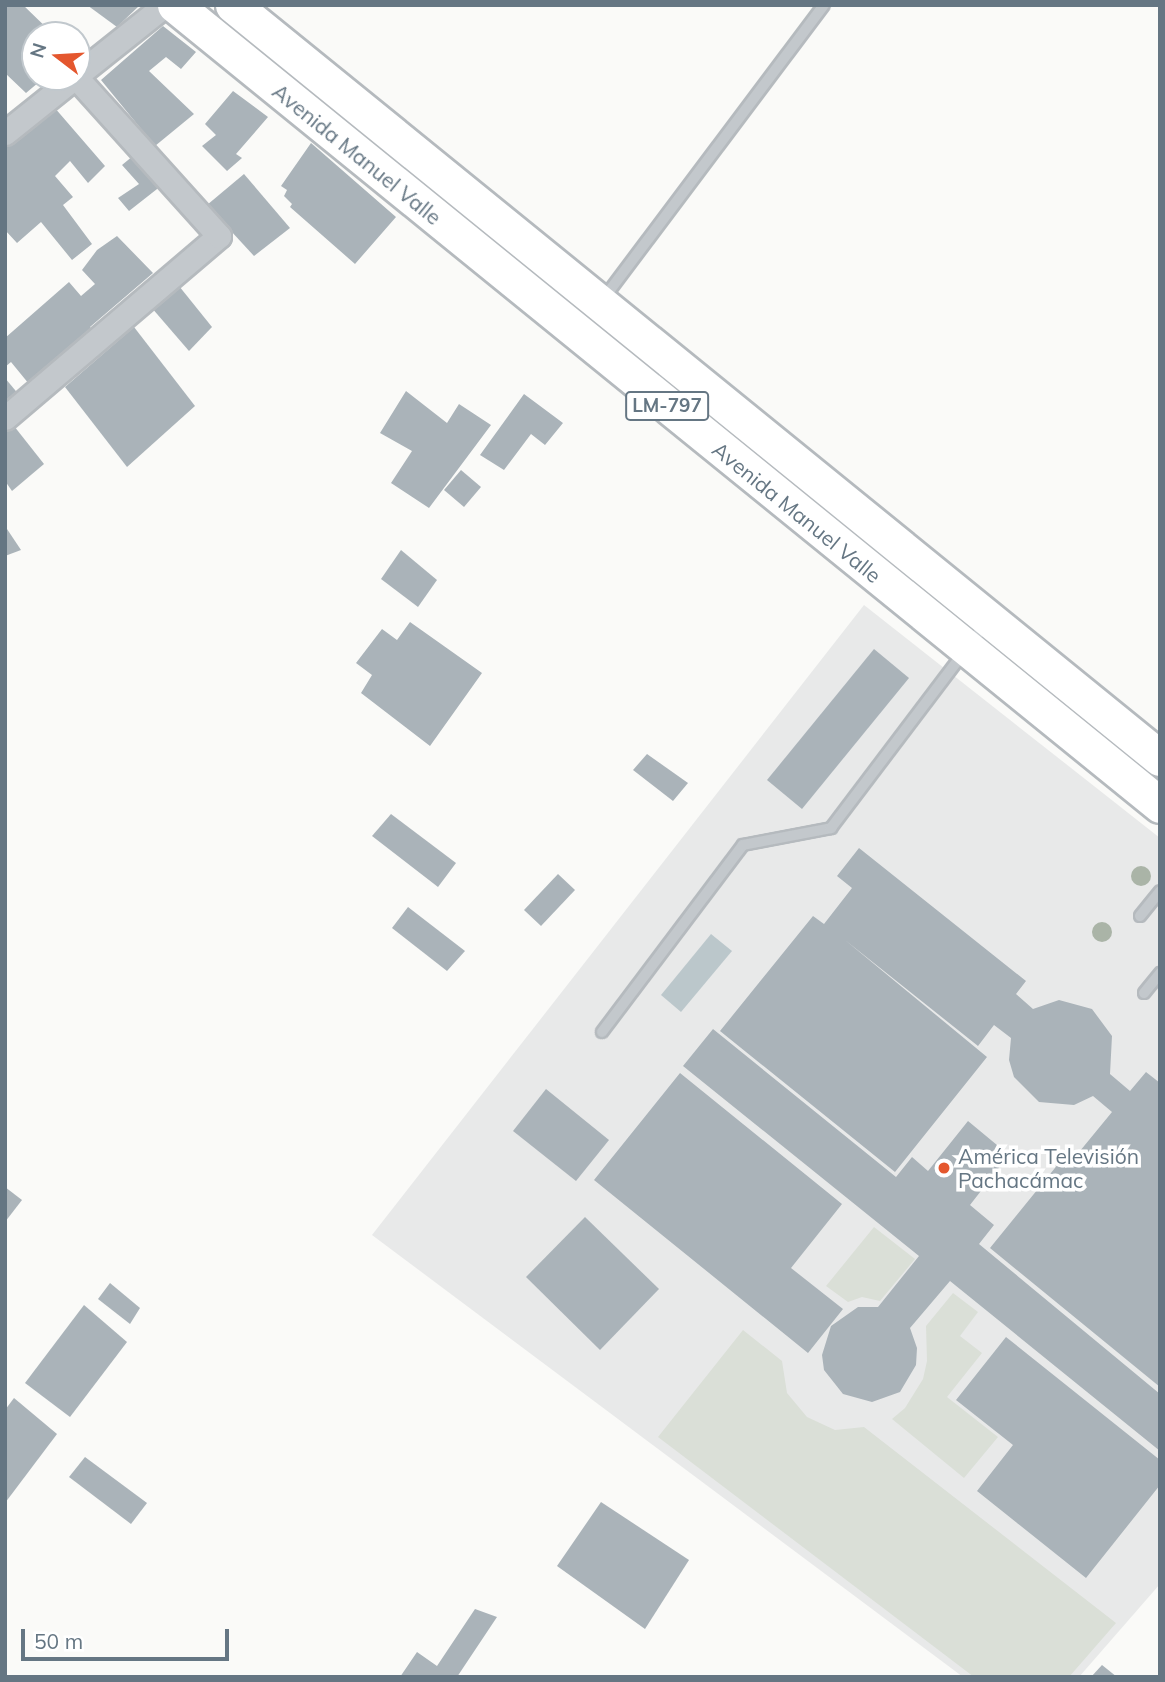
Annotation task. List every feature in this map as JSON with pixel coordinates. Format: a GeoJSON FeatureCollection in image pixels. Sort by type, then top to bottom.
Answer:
{"type":"FeatureCollection","features":[{"type":"Feature","properties":{"kind":"main road","name":"Avenida Manuel Valle"},"geometry":{"type":"LineString","coordinates":[[174,5],[1160,805]]}},
{"type":"Feature","properties":{"kind":"main road","name":"Avenida Manuel Valle"},"geometry":{"type":"LineString","coordinates":[[233,5],[1160,758]]}},
{"type":"Feature","properties":{"kind":"street"},"geometry":{"type":"LineString","coordinates":[[91,64],[165,5]]}},
{"type":"Feature","properties":{"kind":"street"},"geometry":{"type":"LineString","coordinates":[[5,133],[57,91]]}},
{"type":"Feature","properties":{"kind":"street"},"geometry":{"type":"LineString","coordinates":[[5,418],[219,236],[89,91]]}},
{"type":"Feature","properties":{"kind":"lane"},"geometry":{"type":"LineString","coordinates":[[600,303],[824,5]]}},
{"type":"Feature","properties":{"kind":"lane"},"geometry":{"type":"LineString","coordinates":[[601,1032],[743,845],[831,828],[988,620]]}},
{"type":"Feature","properties":{"kind":"lane"},"geometry":{"type":"LineString","coordinates":[[1140,916],[1160,891]]}},
{"type":"Feature","properties":{"kind":"lane"},"geometry":{"type":"LineString","coordinates":[[1143,993],[1160,973]]}},
{"type":"Feature","properties":{"kind":"shaded area"},"geometry":{"type":"Polygon","coordinates":[[[864,605],[1160,838],[1160,1584],[1079,1677],[963,1677],[372,1235],[864,605]]]}},
{"type":"Feature","properties":{"kind":"shaded area"},"geometry":{"type":"Polygon","coordinates":[[[711,934],[732,951],[681,1012],[661,995],[711,934]]]}},
{"type":"Feature","properties":{"kind":"shaded area"},"geometry":{"type":"Polygon","coordinates":[[[874,1227],[915,1259],[880,1301],[862,1297],[848,1302],[826,1286],[874,1227]]]}},
{"type":"Feature","properties":{"kind":"shaded area"},"geometry":{"type":"Polygon","coordinates":[[[953,1293],[978,1312],[960,1336],[982,1353],[947,1397],[998,1437],[964,1478],[892,1419],[905,1408],[923,1379],[927,1361],[926,1326],[953,1293]]]}},
{"type":"Feature","properties":{"kind":"shaded area"},"geometry":{"type":"Polygon","coordinates":[[[743,1330],[782,1361],[787,1393],[807,1417],[835,1430],[864,1427],[1116,1623],[1069,1677],[974,1677],[658,1437],[743,1330]]]}},
{"type":"Feature","properties":{"kind":"building"},"geometry":{"type":"Polygon","coordinates":[[[5,5],[23,5],[40,21],[21,21],[21,88],[5,73],[5,5]]]}},
{"type":"Feature","properties":{"kind":"building"},"geometry":{"type":"Polygon","coordinates":[[[87,5],[140,5],[117,27],[87,5]]]}},
{"type":"Feature","properties":{"kind":"building"},"geometry":{"type":"Polygon","coordinates":[[[163,26],[196,52],[181,69],[166,57],[149,71],[194,114],[155,146],[101,80],[163,26]]]}},
{"type":"Feature","properties":{"kind":"building"},"geometry":{"type":"Polygon","coordinates":[[[233,91],[268,117],[236,154],[242,158],[227,171],[202,146],[216,135],[205,124],[233,91]]]}},
{"type":"Feature","properties":{"kind":"building"},"geometry":{"type":"Polygon","coordinates":[[[54,107],[105,166],[88,183],[70,161],[55,176],[73,197],[63,205],[92,244],[72,260],[41,222],[17,243],[5,230],[5,145],[54,107]]]}},
{"type":"Feature","properties":{"kind":"building"},"geometry":{"type":"Polygon","coordinates":[[[311,143],[396,217],[355,264],[290,207],[292,204],[284,196],[287,190],[281,186],[311,143]]]}},
{"type":"Feature","properties":{"kind":"building"},"geometry":{"type":"Polygon","coordinates":[[[139,151],[166,182],[129,211],[118,198],[139,184],[122,165],[139,151]]]}},
{"type":"Feature","properties":{"kind":"building"},"geometry":{"type":"Polygon","coordinates":[[[244,174],[290,228],[254,256],[207,205],[244,174]]]}},
{"type":"Feature","properties":{"kind":"building"},"geometry":{"type":"Polygon","coordinates":[[[117,236],[153,273],[90,327],[95,333],[29,384],[11,362],[5,367],[5,338],[69,282],[81,296],[95,284],[82,270],[97,250],[117,236]]]}},
{"type":"Feature","properties":{"kind":"building"},"geometry":{"type":"Polygon","coordinates":[[[179,286],[212,327],[189,351],[151,307],[179,286]]]}},
{"type":"Feature","properties":{"kind":"building"},"geometry":{"type":"Polygon","coordinates":[[[134,327],[195,406],[127,467],[65,387],[134,327]]]}},
{"type":"Feature","properties":{"kind":"building"},"geometry":{"type":"Polygon","coordinates":[[[5,378],[20,396],[5,409],[5,378]]]}},
{"type":"Feature","properties":{"kind":"building"},"geometry":{"type":"Polygon","coordinates":[[[406,391],[447,423],[459,404],[491,425],[429,508],[391,483],[412,451],[380,433],[406,391]]]}},
{"type":"Feature","properties":{"kind":"building"},"geometry":{"type":"Polygon","coordinates":[[[524,394],[563,423],[545,445],[531,434],[504,470],[480,455],[524,394]]]}},
{"type":"Feature","properties":{"kind":"building"},"geometry":{"type":"Polygon","coordinates":[[[14,426],[44,464],[12,491],[5,481],[5,433],[14,426]]]}},
{"type":"Feature","properties":{"kind":"building"},"geometry":{"type":"Polygon","coordinates":[[[461,470],[481,487],[464,507],[444,490],[461,470]]]}},
{"type":"Feature","properties":{"kind":"building"},"geometry":{"type":"Polygon","coordinates":[[[5,526],[21,550],[5,556],[5,526]]]}},
{"type":"Feature","properties":{"kind":"building"},"geometry":{"type":"Polygon","coordinates":[[[401,550],[437,580],[418,607],[381,579],[401,550]]]}},
{"type":"Feature","properties":{"kind":"building"},"geometry":{"type":"Polygon","coordinates":[[[410,622],[482,673],[430,746],[361,693],[372,675],[356,663],[382,629],[397,640],[410,622]]]}},
{"type":"Feature","properties":{"kind":"building"},"geometry":{"type":"Polygon","coordinates":[[[874,649],[909,678],[802,809],[767,780],[874,649]]]}},
{"type":"Feature","properties":{"kind":"building"},"geometry":{"type":"Polygon","coordinates":[[[647,754],[688,783],[673,801],[633,770],[647,754]]]}},
{"type":"Feature","properties":{"kind":"building"},"geometry":{"type":"Polygon","coordinates":[[[391,814],[456,863],[438,887],[372,836],[391,814]]]}},
{"type":"Feature","properties":{"kind":"building"},"geometry":{"type":"Polygon","coordinates":[[[859,848],[1026,981],[1016,994],[1033,1009],[1059,1000],[1092,1009],[1112,1036],[1110,1074],[1130,1091],[1146,1072],[1160,1083],[1160,1387],[990,1248],[1059,1163],[1066,1168],[1112,1112],[1093,1096],[1074,1105],[1039,1102],[1014,1077],[1009,1060],[1011,1038],[994,1025],[978,1046],[845,940],[987,1057],[895,1172],[720,1031],[813,916],[824,924],[852,888],[837,876],[859,848]]]}},
{"type":"Feature","properties":{"kind":"building"},"geometry":{"type":"Polygon","coordinates":[[[558,874],[575,890],[541,926],[524,910],[558,874]]]}},
{"type":"Feature","properties":{"kind":"building"},"geometry":{"type":"Polygon","coordinates":[[[408,907],[465,951],[447,971],[392,928],[408,907]]]}},
{"type":"Feature","properties":{"kind":"building"},"geometry":{"type":"Polygon","coordinates":[[[713,1029],[896,1177],[912,1157],[928,1171],[968,1121],[1009,1155],[970,1205],[994,1225],[979,1244],[1160,1394],[1160,1451],[950,1281],[910,1328],[917,1348],[916,1365],[900,1392],[872,1402],[843,1394],[824,1370],[822,1355],[831,1326],[858,1307],[878,1307],[919,1256],[683,1066],[713,1029]]]}},
{"type":"Feature","properties":{"kind":"building"},"geometry":{"type":"Polygon","coordinates":[[[680,1073],[842,1204],[791,1268],[843,1309],[808,1353],[594,1180],[680,1073]]]}},
{"type":"Feature","properties":{"kind":"building"},"geometry":{"type":"Polygon","coordinates":[[[546,1089],[609,1140],[576,1181],[513,1131],[546,1089]]]}},
{"type":"Feature","properties":{"kind":"building"},"geometry":{"type":"Polygon","coordinates":[[[5,1187],[22,1200],[5,1222],[5,1187]]]}},
{"type":"Feature","properties":{"kind":"building"},"geometry":{"type":"Polygon","coordinates":[[[585,1217],[659,1289],[600,1350],[526,1277],[585,1217]]]}},
{"type":"Feature","properties":{"kind":"building"},"geometry":{"type":"Polygon","coordinates":[[[110,1283],[140,1308],[130,1324],[98,1299],[110,1283]]]}},
{"type":"Feature","properties":{"kind":"building"},"geometry":{"type":"Polygon","coordinates":[[[84,1305],[127,1342],[70,1417],[25,1383],[84,1305]]]}},
{"type":"Feature","properties":{"kind":"building"},"geometry":{"type":"Polygon","coordinates":[[[1006,1337],[1160,1460],[1160,1485],[1086,1578],[977,1491],[1013,1445],[956,1400],[1006,1337]]]}},
{"type":"Feature","properties":{"kind":"building"},"geometry":{"type":"Polygon","coordinates":[[[14,1398],[57,1434],[5,1503],[5,1410],[14,1398]]]}},
{"type":"Feature","properties":{"kind":"building"},"geometry":{"type":"Polygon","coordinates":[[[85,1457],[147,1503],[131,1524],[69,1477],[85,1457]]]}},
{"type":"Feature","properties":{"kind":"building"},"geometry":{"type":"Polygon","coordinates":[[[601,1502],[689,1560],[645,1629],[557,1566],[601,1502]]]}},
{"type":"Feature","properties":{"kind":"building"},"geometry":{"type":"Polygon","coordinates":[[[475,1609],[497,1617],[457,1677],[400,1677],[417,1652],[437,1666],[475,1609]]]}},
{"type":"Feature","properties":{"kind":"building"},"geometry":{"type":"Polygon","coordinates":[[[1102,1665],[1117,1677],[1091,1677],[1102,1665]]]}},
{"type":"Feature","properties":{"kind":"place","name":"América Televisión Pachacámac"},"geometry":{"type":"Point","coordinates":[944,1168]}}]}
